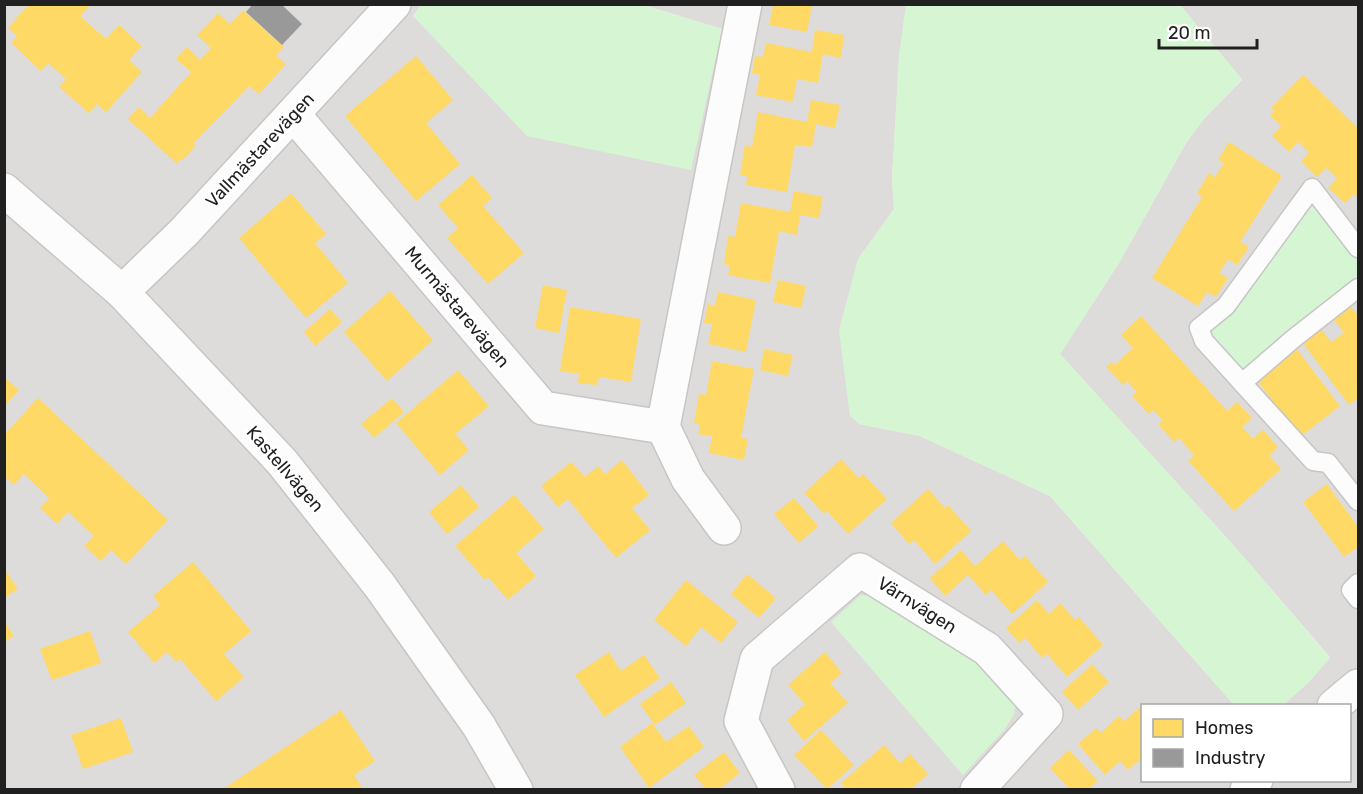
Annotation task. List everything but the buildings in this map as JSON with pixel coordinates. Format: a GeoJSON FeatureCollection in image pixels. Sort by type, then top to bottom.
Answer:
{"type":"FeatureCollection","features":[{"type":"Feature","properties":{"kind":"street","name":"Vallmästarevägen"},"geometry":{"type":"LineString","coordinates":[[122,292],[184,232],[393,4]]}},
{"type":"Feature","properties":{"kind":"street"},"geometry":{"type":"LineString","coordinates":[[724,528],[688,479],[663,428],[745,4]]}},
{"type":"Feature","properties":{"kind":"street","name":"Murmästarevägen"},"geometry":{"type":"LineString","coordinates":[[293,114],[543,408],[663,428]]}},
{"type":"Feature","properties":{"kind":"street","name":"Kastellvägen"},"geometry":{"type":"LineString","coordinates":[[4,190],[122,292],[282,462],[366,568],[479,726],[516,789]]}},
{"type":"Feature","properties":{"kind":"street","name":"Värnvägen"},"geometry":{"type":"LineString","coordinates":[[778,789],[741,721],[757,659],[860,570],[987,649],[1046,714],[977,789]]}},
{"type":"Feature","properties":{"kind":"street"},"geometry":{"type":"LineString","coordinates":[[1335,704],[1359,686]]}},
{"type":"Feature","properties":{"kind":"lane"},"geometry":{"type":"LineString","coordinates":[[1359,248],[1312,188],[1226,306],[1199,328],[1204,341],[1313,461],[1328,463],[1359,501]]}},
{"type":"Feature","properties":{"kind":"lane"},"geometry":{"type":"LineString","coordinates":[[1242,383],[1293,339],[1359,288]]}},
{"type":"Feature","properties":{"kind":"lane"},"geometry":{"type":"LineString","coordinates":[[1359,583],[1351,590],[1359,599]]}},
{"type":"Feature","properties":{"kind":"shaded area"},"geometry":{"type":"Polygon","coordinates":[[[5,5],[421,5],[413,16],[690,170],[722,29],[644,5],[906,5],[899,57],[892,179],[894,209],[858,259],[859,424],[920,436],[1050,496],[1233,704],[1141,704],[1141,782],[1351,782],[1351,704],[1284,704],[1309,682],[1330,657],[1235,547],[1060,354],[1119,263],[1186,143],[1203,120],[1242,80],[1180,5],[1358,5],[1358,262],[1318,204],[1358,280],[1358,556],[1304,602],[1348,629],[1358,629],[1358,789],[5,790],[5,5]]]}},
{"type":"Feature","properties":{"kind":"shaded area"},"geometry":{"type":"Polygon","coordinates":[[[1357,556],[1358,629],[1348,630],[1335,638],[1304,602],[1357,556]]]}},
{"type":"Feature","properties":{"kind":"green space"},"geometry":{"type":"Polygon","coordinates":[[[421,5],[644,5],[722,29],[691,170],[527,136],[413,16],[421,5]]]}},
{"type":"Feature","properties":{"kind":"green space"},"geometry":{"type":"Polygon","coordinates":[[[906,5],[1180,5],[1242,79],[1203,120],[1186,143],[1119,263],[1060,354],[1235,547],[1330,658],[1309,682],[1284,704],[1233,704],[1050,496],[920,436],[859,424],[850,416],[839,330],[858,259],[894,209],[892,179],[899,57],[906,5]]]}},
{"type":"Feature","properties":{"kind":"green space"},"geometry":{"type":"Polygon","coordinates":[[[1318,204],[1358,262],[1358,280],[1244,379],[1210,342],[1213,324],[1301,208],[1318,204]]]}},
{"type":"Feature","properties":{"kind":"green space"},"geometry":{"type":"Polygon","coordinates":[[[861,595],[879,597],[988,667],[1016,698],[1014,714],[1005,729],[963,775],[831,622],[861,595]]]}}]}
